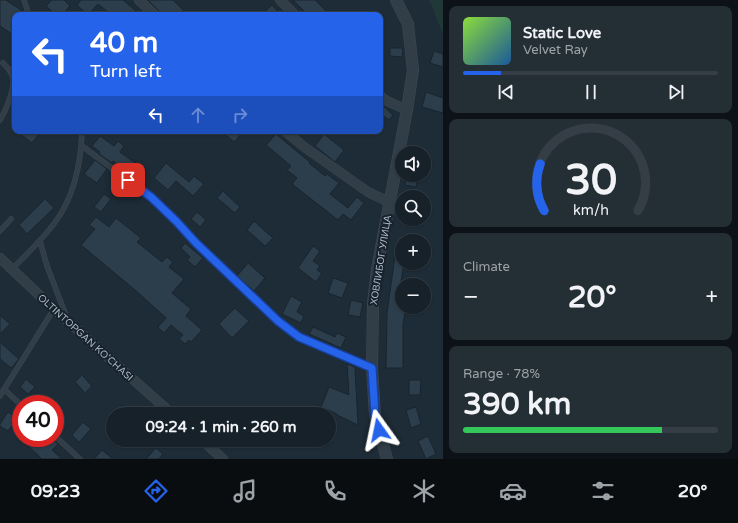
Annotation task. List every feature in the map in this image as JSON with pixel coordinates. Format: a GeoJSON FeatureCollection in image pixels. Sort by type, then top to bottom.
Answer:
{"type":"FeatureCollection","features":[{"type":"Feature","properties":{"kind":"street"},"geometry":{"type":"LineString","coordinates":[[139,0],[152,12]]}},
{"type":"Feature","properties":{"kind":"street"},"geometry":{"type":"LineString","coordinates":[[280,0],[292,12]]}},
{"type":"Feature","properties":{"kind":"street","name":"ХОВЛИБОГ УЛИЦА"},"geometry":{"type":"LineString","coordinates":[[387,459],[375,415],[372,368],[373,304],[377,269],[407,110],[413,70],[408,24],[396,0]]}},
{"type":"Feature","properties":{"kind":"street"},"geometry":{"type":"LineString","coordinates":[[383,98],[407,110]]}},
{"type":"Feature","properties":{"kind":"street"},"geometry":{"type":"LineString","coordinates":[[289,134],[368,192],[389,202]]}},
{"type":"Feature","properties":{"kind":"street","name":"OLTINTOPGAN KO'CHASI"},"geometry":{"type":"LineString","coordinates":[[0,258],[68,322],[164,407]]}},
{"type":"Feature","properties":{"kind":"street"},"geometry":{"type":"LineString","coordinates":[[210,447],[223,459]]}},
{"type":"Feature","properties":{"kind":"lane"},"geometry":{"type":"LineString","coordinates":[[24,0],[28,12]]}},
{"type":"Feature","properties":{"kind":"lane"},"geometry":{"type":"LineString","coordinates":[[3,63],[12,74]]}},
{"type":"Feature","properties":{"kind":"lane"},"geometry":{"type":"LineString","coordinates":[[0,120],[12,93]]}},
{"type":"Feature","properties":{"kind":"lane"},"geometry":{"type":"LineString","coordinates":[[12,269],[40,241],[56,221],[66,204],[76,176],[82,146],[82,134]]}},
{"type":"Feature","properties":{"kind":"lane"},"geometry":{"type":"LineString","coordinates":[[82,146],[151,197],[196,243],[278,321],[299,337],[372,368]]}},
{"type":"Feature","properties":{"kind":"lane"},"geometry":{"type":"LineString","coordinates":[[0,231],[11,219]]}},
{"type":"Feature","properties":{"kind":"lane"},"geometry":{"type":"LineString","coordinates":[[40,241],[47,266],[68,322]]}},
{"type":"Feature","properties":{"kind":"lane"},"geometry":{"type":"LineString","coordinates":[[0,396],[54,309]]}},
{"type":"Feature","properties":{"kind":"lane"},"geometry":{"type":"LineString","coordinates":[[4,389],[12,397]]}},
{"type":"Feature","properties":{"kind":"lane"},"geometry":{"type":"LineString","coordinates":[[64,444],[80,459]]}},
{"type":"Feature","properties":{"kind":"green space"},"geometry":{"type":"Polygon","coordinates":[[[428,0],[443,0],[443,34],[430,2],[428,0]]]}},
{"type":"Feature","properties":{"kind":"building"},"geometry":{"type":"Polygon","coordinates":[[[0,0],[6,0],[24,12],[12,12],[12,34],[0,26],[0,0]]]}},
{"type":"Feature","properties":{"kind":"building"},"geometry":{"type":"Polygon","coordinates":[[[52,0],[64,0],[70,6],[65,12],[53,12],[46,6],[52,0]]]}},
{"type":"Feature","properties":{"kind":"building"},"geometry":{"type":"Polygon","coordinates":[[[81,0],[123,0],[137,12],[108,12],[98,4],[91,12],[85,12],[77,5],[81,0]]]}},
{"type":"Feature","properties":{"kind":"building"},"geometry":{"type":"Polygon","coordinates":[[[148,0],[173,0],[185,12],[163,11],[160,12],[148,0]]]}},
{"type":"Feature","properties":{"kind":"building"},"geometry":{"type":"Polygon","coordinates":[[[293,0],[315,0],[327,12],[305,12],[293,0]]]}},
{"type":"Feature","properties":{"kind":"building"},"geometry":{"type":"Polygon","coordinates":[[[272,5],[278,12],[264,12],[272,5]]]}},
{"type":"Feature","properties":{"kind":"building"},"geometry":{"type":"Polygon","coordinates":[[[390,48],[403,48],[402,57],[390,56],[390,48]]]}},
{"type":"Feature","properties":{"kind":"building"},"geometry":{"type":"Polygon","coordinates":[[[434,51],[443,54],[443,67],[430,63],[434,51]]]}},
{"type":"Feature","properties":{"kind":"building"},"geometry":{"type":"Polygon","coordinates":[[[426,92],[443,98],[443,113],[422,107],[426,92]]]}},
{"type":"Feature","properties":{"kind":"building"},"geometry":{"type":"Polygon","coordinates":[[[383,106],[393,115],[389,120],[383,115],[383,106]]]}},
{"type":"Feature","properties":{"kind":"building"},"geometry":{"type":"Polygon","coordinates":[[[20,134],[39,134],[32,143],[20,134]]]}},
{"type":"Feature","properties":{"kind":"building"},"geometry":{"type":"Polygon","coordinates":[[[225,134],[241,134],[234,142],[225,134]]]}},
{"type":"Feature","properties":{"kind":"building"},"geometry":{"type":"Polygon","coordinates":[[[276,134],[325,176],[327,174],[339,183],[330,194],[348,208],[357,197],[364,203],[351,220],[343,214],[338,220],[292,184],[297,178],[287,170],[291,166],[266,145],[276,134]]]}},
{"type":"Feature","properties":{"kind":"building"},"geometry":{"type":"Polygon","coordinates":[[[324,134],[344,150],[335,162],[315,146],[324,134]]]}},
{"type":"Feature","properties":{"kind":"building"},"geometry":{"type":"Polygon","coordinates":[[[100,136],[114,146],[118,141],[124,146],[120,152],[138,165],[131,174],[113,161],[112,163],[99,154],[100,152],[92,146],[100,136]]]}},
{"type":"Feature","properties":{"kind":"building"},"geometry":{"type":"Polygon","coordinates":[[[95,160],[107,169],[97,183],[84,174],[95,160]]]}},
{"type":"Feature","properties":{"kind":"building"},"geometry":{"type":"Polygon","coordinates":[[[166,163],[189,182],[194,176],[204,184],[193,196],[176,181],[168,190],[154,178],[166,163]]]}},
{"type":"Feature","properties":{"kind":"building"},"geometry":{"type":"Polygon","coordinates":[[[406,182],[417,182],[416,187],[405,185],[406,182]]]}},
{"type":"Feature","properties":{"kind":"building"},"geometry":{"type":"Polygon","coordinates":[[[223,191],[240,207],[235,213],[217,198],[223,191]]]}},
{"type":"Feature","properties":{"kind":"building"},"geometry":{"type":"Polygon","coordinates":[[[104,194],[111,199],[101,212],[94,207],[104,194]]]}},
{"type":"Feature","properties":{"kind":"building"},"geometry":{"type":"Polygon","coordinates":[[[45,199],[54,208],[27,234],[19,225],[45,199]]]}},
{"type":"Feature","properties":{"kind":"building"},"geometry":{"type":"Polygon","coordinates":[[[197,212],[206,220],[200,227],[191,219],[197,212]]]}},
{"type":"Feature","properties":{"kind":"building"},"geometry":{"type":"Polygon","coordinates":[[[96,217],[109,227],[116,218],[141,238],[137,242],[162,262],[167,257],[173,262],[169,267],[184,279],[172,293],[191,309],[186,316],[202,330],[191,342],[189,340],[185,344],[179,339],[183,335],[171,325],[164,333],[158,327],[166,318],[81,245],[95,229],[89,225],[96,217]]]}},
{"type":"Feature","properties":{"kind":"building"},"geometry":{"type":"Polygon","coordinates":[[[254,221],[273,238],[265,246],[247,230],[254,221]]]}},
{"type":"Feature","properties":{"kind":"building"},"geometry":{"type":"Polygon","coordinates":[[[185,243],[203,258],[195,267],[187,260],[190,257],[181,248],[185,243]]]}},
{"type":"Feature","properties":{"kind":"building"},"geometry":{"type":"Polygon","coordinates":[[[313,246],[320,251],[313,261],[320,266],[317,270],[322,273],[316,282],[298,268],[313,246]]]}},
{"type":"Feature","properties":{"kind":"building"},"geometry":{"type":"Polygon","coordinates":[[[395,256],[395,270],[403,270],[402,278],[395,278],[395,314],[405,314],[403,324],[403,368],[386,368],[387,313],[395,256]]]}},
{"type":"Feature","properties":{"kind":"building"},"geometry":{"type":"Polygon","coordinates":[[[248,263],[265,278],[254,291],[237,276],[248,263]]]}},
{"type":"Feature","properties":{"kind":"building"},"geometry":{"type":"Polygon","coordinates":[[[333,278],[348,283],[342,298],[328,293],[333,278]]]}},
{"type":"Feature","properties":{"kind":"building"},"geometry":{"type":"Polygon","coordinates":[[[291,296],[302,302],[297,312],[304,316],[301,323],[282,314],[291,296]]]}},
{"type":"Feature","properties":{"kind":"building"},"geometry":{"type":"Polygon","coordinates":[[[351,300],[363,303],[360,317],[348,315],[351,300]]]}},
{"type":"Feature","properties":{"kind":"building"},"geometry":{"type":"Polygon","coordinates":[[[235,308],[249,321],[232,338],[219,324],[235,308]]]}},
{"type":"Feature","properties":{"kind":"building"},"geometry":{"type":"Polygon","coordinates":[[[0,315],[10,324],[0,334],[0,315]]]}},
{"type":"Feature","properties":{"kind":"building"},"geometry":{"type":"Polygon","coordinates":[[[313,327],[335,337],[337,333],[346,337],[341,348],[309,334],[313,327]]]}},
{"type":"Feature","properties":{"kind":"building"},"geometry":{"type":"Polygon","coordinates":[[[0,342],[19,359],[11,368],[0,359],[0,342]]]}},
{"type":"Feature","properties":{"kind":"building"},"geometry":{"type":"Polygon","coordinates":[[[347,364],[355,367],[358,425],[337,415],[336,407],[321,407],[329,387],[349,395],[347,364]]]}},
{"type":"Feature","properties":{"kind":"building"},"geometry":{"type":"Polygon","coordinates":[[[82,375],[92,386],[85,393],[75,382],[82,375]]]}},
{"type":"Feature","properties":{"kind":"building"},"geometry":{"type":"Polygon","coordinates":[[[26,379],[35,387],[28,394],[20,387],[26,379]]]}},
{"type":"Feature","properties":{"kind":"building"},"geometry":{"type":"Polygon","coordinates":[[[409,380],[421,380],[420,395],[409,395],[409,380]]]}},
{"type":"Feature","properties":{"kind":"building"},"geometry":{"type":"Polygon","coordinates":[[[416,407],[421,424],[411,428],[406,410],[416,407]]]}},
{"type":"Feature","properties":{"kind":"building"},"geometry":{"type":"Polygon","coordinates":[[[8,412],[12,415],[12,425],[8,431],[0,426],[8,412]]]}},
{"type":"Feature","properties":{"kind":"building"},"geometry":{"type":"Polygon","coordinates":[[[83,422],[91,429],[79,442],[72,435],[83,422]]]}},
{"type":"Feature","properties":{"kind":"building"},"geometry":{"type":"Polygon","coordinates":[[[428,436],[436,454],[426,459],[418,441],[428,436]]]}},
{"type":"Feature","properties":{"kind":"building"},"geometry":{"type":"Polygon","coordinates":[[[29,447],[55,447],[52,450],[62,459],[42,459],[29,447]]]}},
{"type":"Feature","properties":{"kind":"building"},"geometry":{"type":"Polygon","coordinates":[[[156,448],[163,454],[159,459],[146,459],[156,448]]]}},
{"type":"Feature","properties":{"kind":"building"},"geometry":{"type":"Polygon","coordinates":[[[102,450],[113,459],[94,459],[102,450]]]}},
{"type":"Feature","properties":{"kind":"route"},"geometry":{"type":"LineString","coordinates":[[128,180],[151,197],[196,243],[278,321],[299,337],[372,368],[375,415],[379,430]]}}]}
